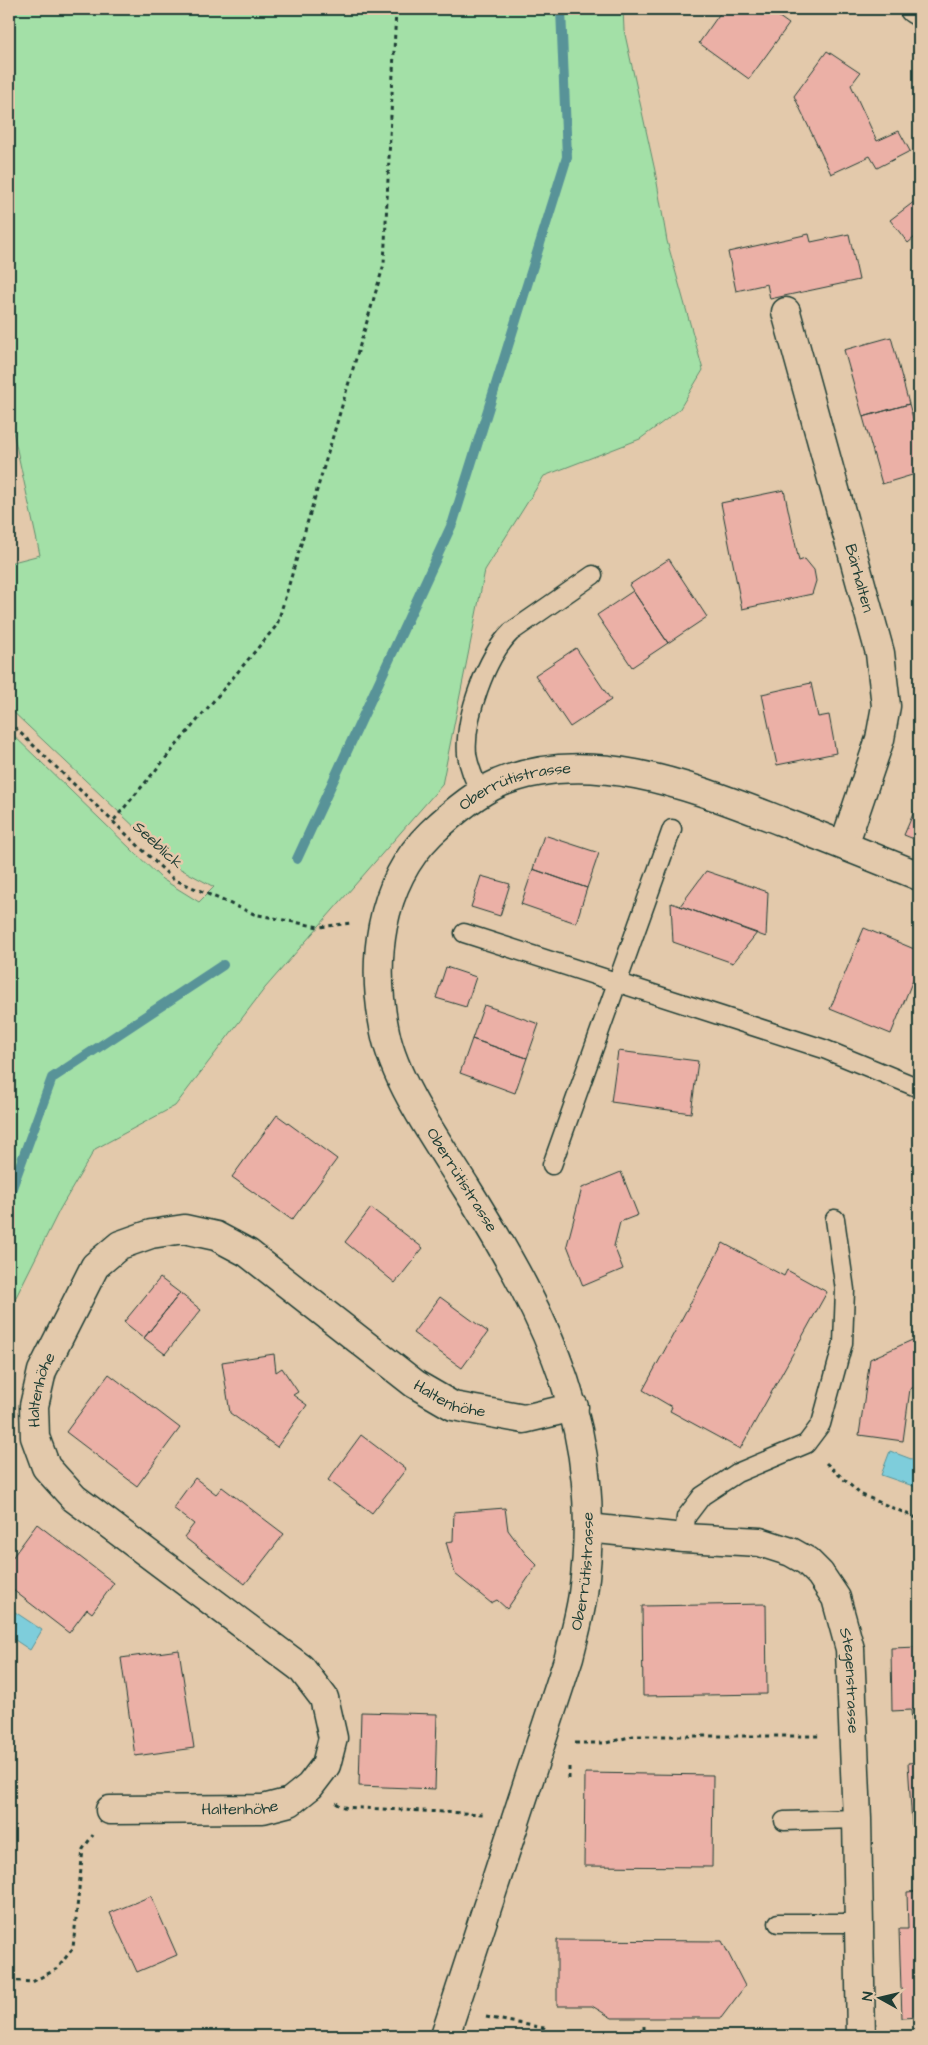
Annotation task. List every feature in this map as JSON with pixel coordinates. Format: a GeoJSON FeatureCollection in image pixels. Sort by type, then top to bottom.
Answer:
{"type":"FeatureCollection","features":[{"type":"Feature","properties":{"kind":"street"},"geometry":{"type":"LineString","coordinates":[[914,9],[919,12]]}},
{"type":"Feature","properties":{"kind":"street","name":"Bärhalten"},"geometry":{"type":"LineString","coordinates":[[786,312],[881,662],[886,706],[880,744],[844,845]]}},
{"type":"Feature","properties":{"kind":"street","name":"Oberrütistrasse"},"geometry":{"type":"LineString","coordinates":[[445,2036],[570,1657],[583,1596],[588,1528],[586,1471],[574,1407],[549,1336],[512,1262],[413,1101],[385,1035],[378,967],[383,918],[394,884],[419,845],[448,817],[499,783],[550,770],[596,769],[646,776],[696,788],[919,876]]}},
{"type":"Feature","properties":{"kind":"street","name":"Haltenhöhe"},"geometry":{"type":"LineString","coordinates":[[110,1810],[262,1809],[290,1802],[310,1786],[326,1765],[332,1738],[324,1698],[301,1668],[74,1498],[46,1467],[34,1437],[34,1406],[42,1371],[96,1266],[120,1245],[151,1234],[184,1229],[216,1236],[248,1253],[415,1384],[453,1406],[524,1419],[574,1407]]}},
{"type":"Feature","properties":{"kind":"street","name":"Stegenstrasse"},"geometry":{"type":"LineString","coordinates":[[588,1528],[684,1538],[760,1542],[791,1552],[807,1561],[820,1574],[836,1598],[850,1649],[857,1819],[861,2036]]}},
{"type":"Feature","properties":{"kind":"lane"},"geometry":{"type":"LineString","coordinates":[[481,794],[471,772],[467,754],[467,732],[479,690],[501,642],[511,632],[593,575]]}},
{"type":"Feature","properties":{"kind":"lane"},"geometry":{"type":"LineString","coordinates":[[552,1165],[672,829]]}},
{"type":"Feature","properties":{"kind":"lane"},"geometry":{"type":"LineString","coordinates":[[464,933],[824,1049],[919,1088]]}},
{"type":"Feature","properties":{"kind":"lane"},"geometry":{"type":"LineString","coordinates":[[684,1538],[686,1518],[702,1496],[737,1473],[806,1444],[821,1424],[843,1343],[845,1290],[834,1218]]}},
{"type":"Feature","properties":{"kind":"lane"},"geometry":{"type":"LineString","coordinates":[[784,1821],[857,1819]]}},
{"type":"Feature","properties":{"kind":"lane"},"geometry":{"type":"LineString","coordinates":[[778,1923],[859,1923]]}},
{"type":"Feature","properties":{"kind":"path"},"geometry":{"type":"LineString","coordinates":[[114,820],[277,625],[384,264],[396,9]]}},
{"type":"Feature","properties":{"kind":"path","name":"Seeblick"},"geometry":{"type":"LineString","coordinates":[[9,722],[114,820],[173,879],[254,914],[319,927],[383,918]]}},
{"type":"Feature","properties":{"kind":"path"},"geometry":{"type":"LineString","coordinates":[[838,1475],[872,1500],[919,1519]]}},
{"type":"Feature","properties":{"kind":"path"},"geometry":{"type":"LineString","coordinates":[[569,1743],[606,1742],[633,1736],[824,1736]]}},
{"type":"Feature","properties":{"kind":"path"},"geometry":{"type":"LineString","coordinates":[[347,1808],[486,1814]]}},
{"type":"Feature","properties":{"kind":"path"},"geometry":{"type":"LineString","coordinates":[[9,1980],[32,1982],[57,1969],[73,1948],[82,1849],[110,1810]]}},
{"type":"Feature","properties":{"kind":"path"},"geometry":{"type":"LineString","coordinates":[[480,2016],[544,2028],[553,2036]]}},
{"type":"Feature","properties":{"kind":"path"},"geometry":{"type":"LineString","coordinates":[[644,2026],[644,2036]]}},
{"type":"Feature","properties":{"kind":"path"},"geometry":{"type":"LineString","coordinates":[[574,2036],[578,2032],[582,2036]]}},
{"type":"Feature","properties":{"kind":"green space"},"geometry":{"type":"Polygon","coordinates":[[[9,9],[623,9],[624,30],[655,171],[667,241],[703,370],[679,410],[640,439],[544,476],[485,570],[442,785],[265,988],[175,1106],[95,1149],[60,1209],[9,1311],[9,731],[162,879],[199,902],[214,887],[177,867],[9,708],[9,563],[40,555],[9,413],[9,9]]]}},
{"type":"Feature","properties":{"kind":"water"},"geometry":{"type":"Polygon","coordinates":[[[890,1451],[919,1462],[919,1488],[881,1475],[890,1451]]]}},
{"type":"Feature","properties":{"kind":"water"},"geometry":{"type":"Polygon","coordinates":[[[9,1608],[42,1630],[30,1650],[9,1636],[9,1608]]]}},
{"type":"Feature","properties":{"kind":"building"},"geometry":{"type":"Polygon","coordinates":[[[723,9],[768,9],[789,24],[749,79],[699,43],[723,9]]]}},
{"type":"Feature","properties":{"kind":"building"},"geometry":{"type":"Polygon","coordinates":[[[827,51],[860,73],[851,85],[877,141],[899,131],[910,151],[877,168],[870,156],[831,174],[794,96],[827,51]]]}},
{"type":"Feature","properties":{"kind":"building"},"geometry":{"type":"Polygon","coordinates":[[[919,198],[919,242],[915,237],[908,243],[890,220],[919,198]]]}},
{"type":"Feature","properties":{"kind":"building"},"geometry":{"type":"Polygon","coordinates":[[[809,234],[811,242],[849,234],[859,280],[770,299],[767,284],[736,291],[728,252],[809,234]]]}},
{"type":"Feature","properties":{"kind":"building"},"geometry":{"type":"Polygon","coordinates":[[[891,337],[909,404],[863,417],[844,350],[891,337]]]}},
{"type":"Feature","properties":{"kind":"building"},"geometry":{"type":"Polygon","coordinates":[[[909,404],[919,439],[919,473],[882,484],[863,417],[909,404]]]}},
{"type":"Feature","properties":{"kind":"building"},"geometry":{"type":"Polygon","coordinates":[[[784,490],[799,561],[805,559],[814,570],[816,581],[812,594],[742,609],[721,503],[784,490]]]}},
{"type":"Feature","properties":{"kind":"building"},"geometry":{"type":"Polygon","coordinates":[[[916,545],[919,545],[919,614],[916,545]]]}},
{"type":"Feature","properties":{"kind":"building"},"geometry":{"type":"Polygon","coordinates":[[[669,559],[707,617],[668,643],[629,585],[669,559]]]}},
{"type":"Feature","properties":{"kind":"building"},"geometry":{"type":"Polygon","coordinates":[[[633,591],[668,643],[632,667],[597,615],[633,591]]]}},
{"type":"Feature","properties":{"kind":"building"},"geometry":{"type":"Polygon","coordinates":[[[576,648],[611,700],[570,727],[535,675],[576,648]]]}},
{"type":"Feature","properties":{"kind":"building"},"geometry":{"type":"Polygon","coordinates":[[[811,683],[818,717],[829,715],[836,753],[777,765],[762,694],[811,683]]]}},
{"type":"Feature","properties":{"kind":"building"},"geometry":{"type":"Polygon","coordinates":[[[919,800],[919,841],[904,835],[919,800]]]}},
{"type":"Feature","properties":{"kind":"building"},"geometry":{"type":"Polygon","coordinates":[[[544,835],[599,853],[587,888],[533,869],[544,835]]]}},
{"type":"Feature","properties":{"kind":"building"},"geometry":{"type":"Polygon","coordinates":[[[533,869],[587,888],[576,923],[521,904],[533,869]]]}},
{"type":"Feature","properties":{"kind":"building"},"geometry":{"type":"Polygon","coordinates":[[[706,871],[768,892],[766,937],[680,906],[706,871]]]}},
{"type":"Feature","properties":{"kind":"building"},"geometry":{"type":"Polygon","coordinates":[[[481,876],[510,884],[500,916],[471,907],[481,876]]]}},
{"type":"Feature","properties":{"kind":"building"},"geometry":{"type":"Polygon","coordinates":[[[671,903],[757,933],[733,963],[673,942],[671,903]]]}},
{"type":"Feature","properties":{"kind":"building"},"geometry":{"type":"Polygon","coordinates":[[[864,928],[919,951],[919,965],[891,1034],[830,1009],[864,928]]]}},
{"type":"Feature","properties":{"kind":"building"},"geometry":{"type":"Polygon","coordinates":[[[446,967],[476,977],[466,1007],[436,998],[446,967]]]}},
{"type":"Feature","properties":{"kind":"building"},"geometry":{"type":"Polygon","coordinates":[[[484,1005],[539,1024],[527,1058],[472,1039],[484,1005]]]}},
{"type":"Feature","properties":{"kind":"building"},"geometry":{"type":"Polygon","coordinates":[[[472,1039],[527,1058],[515,1093],[460,1073],[472,1039]]]}},
{"type":"Feature","properties":{"kind":"building"},"geometry":{"type":"Polygon","coordinates":[[[618,1051],[698,1061],[691,1113],[611,1102],[618,1051]]]}},
{"type":"Feature","properties":{"kind":"building"},"geometry":{"type":"Polygon","coordinates":[[[277,1115],[337,1159],[292,1220],[232,1177],[277,1115]]]}},
{"type":"Feature","properties":{"kind":"building"},"geometry":{"type":"Polygon","coordinates":[[[621,1172],[638,1215],[620,1222],[614,1246],[623,1269],[583,1286],[567,1245],[582,1188],[621,1172]]]}},
{"type":"Feature","properties":{"kind":"building"},"geometry":{"type":"Polygon","coordinates":[[[371,1208],[423,1248],[395,1283],[345,1242],[371,1208]]]}},
{"type":"Feature","properties":{"kind":"building"},"geometry":{"type":"Polygon","coordinates":[[[723,1243],[784,1276],[787,1270],[827,1292],[740,1449],[670,1411],[672,1407],[643,1390],[723,1243]]]}},
{"type":"Feature","properties":{"kind":"building"},"geometry":{"type":"Polygon","coordinates":[[[160,1278],[180,1293],[144,1338],[124,1322],[160,1278]]]}},
{"type":"Feature","properties":{"kind":"building"},"geometry":{"type":"Polygon","coordinates":[[[180,1293],[201,1310],[165,1354],[144,1338],[180,1293]]]}},
{"type":"Feature","properties":{"kind":"building"},"geometry":{"type":"Polygon","coordinates":[[[440,1297],[488,1332],[462,1368],[413,1333],[440,1297]]]}},
{"type":"Feature","properties":{"kind":"building"},"geometry":{"type":"Polygon","coordinates":[[[919,1337],[919,1385],[910,1389],[903,1441],[859,1435],[870,1359],[919,1337]]]}},
{"type":"Feature","properties":{"kind":"building"},"geometry":{"type":"Polygon","coordinates":[[[274,1354],[276,1372],[282,1368],[298,1392],[293,1395],[307,1405],[277,1447],[230,1413],[222,1362],[274,1354]]]}},
{"type":"Feature","properties":{"kind":"building"},"geometry":{"type":"Polygon","coordinates":[[[109,1374],[180,1428],[137,1486],[66,1432],[109,1374]]]}},
{"type":"Feature","properties":{"kind":"building"},"geometry":{"type":"Polygon","coordinates":[[[361,1435],[406,1469],[372,1513],[328,1480],[361,1435]]]}},
{"type":"Feature","properties":{"kind":"building"},"geometry":{"type":"Polygon","coordinates":[[[195,1478],[216,1494],[222,1487],[284,1534],[245,1584],[184,1537],[194,1524],[173,1508],[195,1478]]]}},
{"type":"Feature","properties":{"kind":"building"},"geometry":{"type":"Polygon","coordinates":[[[505,1508],[508,1530],[525,1553],[537,1565],[507,1609],[497,1600],[491,1603],[455,1574],[446,1542],[453,1541],[454,1512],[505,1508]]]}},
{"type":"Feature","properties":{"kind":"building"},"geometry":{"type":"Polygon","coordinates":[[[37,1524],[114,1583],[92,1613],[87,1609],[69,1633],[9,1587],[11,1565],[9,1562],[37,1524]]]}},
{"type":"Feature","properties":{"kind":"building"},"geometry":{"type":"Polygon","coordinates":[[[766,1604],[767,1694],[643,1696],[642,1606],[766,1604]]]}},
{"type":"Feature","properties":{"kind":"building"},"geometry":{"type":"Polygon","coordinates":[[[919,1647],[919,1723],[912,1723],[911,1710],[892,1711],[891,1648],[919,1647]]]}},
{"type":"Feature","properties":{"kind":"building"},"geometry":{"type":"Polygon","coordinates":[[[179,1650],[194,1748],[135,1756],[121,1658],[179,1650]]]}},
{"type":"Feature","properties":{"kind":"building"},"geometry":{"type":"Polygon","coordinates":[[[361,1712],[437,1714],[435,1789],[359,1786],[361,1712]]]}},
{"type":"Feature","properties":{"kind":"building"},"geometry":{"type":"Polygon","coordinates":[[[919,1762],[919,1825],[912,1825],[908,1763],[919,1762]]]}},
{"type":"Feature","properties":{"kind":"building"},"geometry":{"type":"Polygon","coordinates":[[[585,1773],[713,1775],[712,1867],[584,1866],[585,1773]]]}},
{"type":"Feature","properties":{"kind":"building"},"geometry":{"type":"Polygon","coordinates":[[[919,1891],[919,2017],[902,2018],[899,1929],[908,1929],[907,1892],[919,1891]]]}},
{"type":"Feature","properties":{"kind":"building"},"geometry":{"type":"Polygon","coordinates":[[[151,1896],[177,1955],[137,1972],[110,1913],[151,1896]]]}},
{"type":"Feature","properties":{"kind":"building"},"geometry":{"type":"Polygon","coordinates":[[[557,1940],[722,1941],[745,1986],[721,2018],[612,2018],[592,2006],[557,2006],[557,1940]]]}},
{"type":"Feature","properties":{"kind":"waterway"},"geometry":{"type":"LineString","coordinates":[[297,859],[453,522],[567,157],[561,9]]}},
{"type":"Feature","properties":{"kind":"waterway"},"geometry":{"type":"LineString","coordinates":[[9,1196],[52,1078],[223,965]]}}]}
